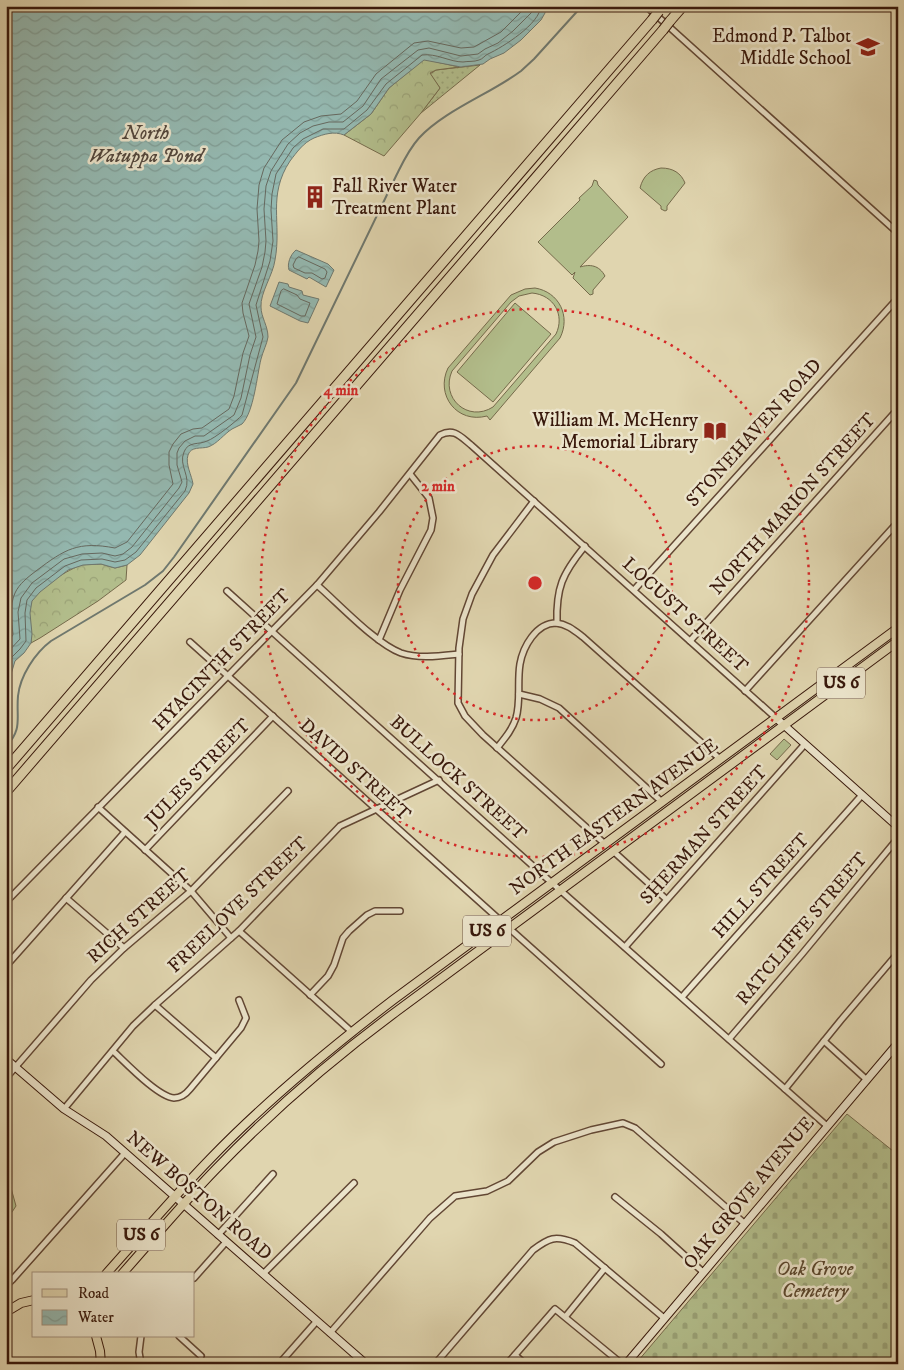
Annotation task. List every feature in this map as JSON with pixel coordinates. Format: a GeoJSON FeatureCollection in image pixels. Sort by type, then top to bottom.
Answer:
{"type":"FeatureCollection","features":[{"type":"Feature","properties":{"kind":"highway"},"geometry":{"type":"LineString","coordinates":[[6,792],[683,6]]}},
{"type":"Feature","properties":{"kind":"highway"},"geometry":{"type":"LineString","coordinates":[[6,770],[662,9]]}},
{"type":"Feature","properties":{"kind":"main road","name":"NORTH EASTERN AVENUE"},"geometry":{"type":"LineString","coordinates":[[176,1197],[216,1153],[260,1111],[352,1032],[898,628]]}},
{"type":"Feature","properties":{"kind":"main road","name":"NORTH EASTERN AVENUE"},"geometry":{"type":"LineString","coordinates":[[184,1204],[251,1134],[329,1064],[384,1020],[898,641]]}},
{"type":"Feature","properties":{"kind":"main road","name":"US 6"},"geometry":{"type":"LineString","coordinates":[[108,1272],[176,1197]]}},
{"type":"Feature","properties":{"kind":"main road","name":"US 6"},"geometry":{"type":"LineString","coordinates":[[124,1272],[184,1204]]}},
{"type":"Feature","properties":{"kind":"main road"},"geometry":{"type":"LineString","coordinates":[[6,1312],[21,1303],[32,1300]]}},
{"type":"Feature","properties":{"kind":"main road"},"geometry":{"type":"LineString","coordinates":[[98,1338],[101,1359]]}},
{"type":"Feature","properties":{"kind":"street"},"geometry":{"type":"LineString","coordinates":[[646,6],[898,233]]}},
{"type":"Feature","properties":{"kind":"street","name":"STONEHAVEN ROAD"},"geometry":{"type":"LineString","coordinates":[[634,590],[898,298]]}},
{"type":"Feature","properties":{"kind":"street","name":"NORTH MARION STREET"},"geometry":{"type":"LineString","coordinates":[[690,641],[898,409]]}},
{"type":"Feature","properties":{"kind":"street","name":"LOCUST STREET"},"geometry":{"type":"LineString","coordinates":[[449,432],[455,432],[472,445],[898,827]]}},
{"type":"Feature","properties":{"kind":"street","name":"HYACINTH STREET"},"geometry":{"type":"LineString","coordinates":[[6,902],[317,585],[410,474],[440,435],[449,432]]}},
{"type":"Feature","properties":{"kind":"street"},"geometry":{"type":"LineString","coordinates":[[379,640],[400,590],[431,530],[433,518],[429,498],[421,485],[410,474]]}},
{"type":"Feature","properties":{"kind":"street"},"geometry":{"type":"LineString","coordinates":[[534,501],[493,555],[472,594],[463,618],[459,654],[458,703],[464,716],[497,748],[605,844]]}},
{"type":"Feature","properties":{"kind":"street"},"geometry":{"type":"LineString","coordinates":[[745,691],[898,522]]}},
{"type":"Feature","properties":{"kind":"street"},"geometry":{"type":"LineString","coordinates":[[557,623],[557,600],[560,586],[565,572],[584,546]]}},
{"type":"Feature","properties":{"kind":"street"},"geometry":{"type":"LineString","coordinates":[[317,585],[379,640],[402,653],[429,657],[459,654]]}},
{"type":"Feature","properties":{"kind":"street","name":"BULLOCK STREET"},"geometry":{"type":"LineString","coordinates":[[227,591],[552,883],[827,1126]]}},
{"type":"Feature","properties":{"kind":"street"},"geometry":{"type":"LineString","coordinates":[[497,748],[511,732],[516,717],[520,664],[525,647],[538,631],[546,626],[557,623],[571,627],[583,637],[720,759]]}},
{"type":"Feature","properties":{"kind":"street","name":"DAVID STREET"},"geometry":{"type":"LineString","coordinates":[[190,642],[500,921]]}},
{"type":"Feature","properties":{"kind":"street"},"geometry":{"type":"LineString","coordinates":[[519,694],[540,699],[559,708],[662,802]]}},
{"type":"Feature","properties":{"kind":"street","name":"JULES STREET"},"geometry":{"type":"LineString","coordinates":[[145,850],[273,716]]}},
{"type":"Feature","properties":{"kind":"street","name":"SHERMAN STREET"},"geometry":{"type":"LineString","coordinates":[[625,947],[805,744]]}},
{"type":"Feature","properties":{"kind":"street","name":"FREELOVE STREET"},"geometry":{"type":"LineString","coordinates":[[64,1109],[133,1026],[239,931],[340,826],[439,780]]}},
{"type":"Feature","properties":{"kind":"street","name":"RICH STREET"},"geometry":{"type":"LineString","coordinates":[[6,1078],[91,980],[124,948],[191,891],[288,791]]}},
{"type":"Feature","properties":{"kind":"street","name":"HILL STREET"},"geometry":{"type":"LineString","coordinates":[[682,997],[862,795]]}},
{"type":"Feature","properties":{"kind":"street"},"geometry":{"type":"LineString","coordinates":[[98,808],[191,891],[231,938]]}},
{"type":"Feature","properties":{"kind":"street"},"geometry":{"type":"LineString","coordinates":[[6,966],[125,832]]}},
{"type":"Feature","properties":{"kind":"street","name":"RATCLIFFE STREET"},"geometry":{"type":"LineString","coordinates":[[729,1039],[898,838]]}},
{"type":"Feature","properties":{"kind":"street"},"geometry":{"type":"LineString","coordinates":[[613,851],[666,899]]}},
{"type":"Feature","properties":{"kind":"street"},"geometry":{"type":"LineString","coordinates":[[66,898],[124,948]]}},
{"type":"Feature","properties":{"kind":"street"},"geometry":{"type":"LineString","coordinates":[[310,995],[328,976],[334,966],[343,938],[349,931],[375,911],[400,911]]}},
{"type":"Feature","properties":{"kind":"street"},"geometry":{"type":"LineString","coordinates":[[509,928],[661,1064]]}},
{"type":"Feature","properties":{"kind":"street"},"geometry":{"type":"LineString","coordinates":[[239,931],[352,1032]]}},
{"type":"Feature","properties":{"kind":"street"},"geometry":{"type":"LineString","coordinates":[[785,1089],[898,953]]}},
{"type":"Feature","properties":{"kind":"street"},"geometry":{"type":"LineString","coordinates":[[113,1051],[156,1090],[166,1096],[174,1098],[186,1094],[241,1028],[246,1018],[239,1000]]}},
{"type":"Feature","properties":{"kind":"street"},"geometry":{"type":"LineString","coordinates":[[155,1005],[216,1058]]}},
{"type":"Feature","properties":{"kind":"street"},"geometry":{"type":"LineString","coordinates":[[824,1041],[867,1080]]}},
{"type":"Feature","properties":{"kind":"street","name":"OAK GROVE AVENUE"},"geometry":{"type":"LineString","coordinates":[[626,1364],[898,1043]]}},
{"type":"Feature","properties":{"kind":"street","name":"NEW BOSTON ROAD"},"geometry":{"type":"LineString","coordinates":[[6,1059],[64,1109],[103,1134],[366,1364]]}},
{"type":"Feature","properties":{"kind":"street"},"geometry":{"type":"LineString","coordinates":[[330,1333],[447,1202],[455,1196],[487,1191],[510,1180],[538,1152],[554,1142],[591,1130],[623,1123],[635,1128],[744,1223]]}},
{"type":"Feature","properties":{"kind":"street"},"geometry":{"type":"LineString","coordinates":[[8,1281],[125,1153]]}},
{"type":"Feature","properties":{"kind":"street"},"geometry":{"type":"LineString","coordinates":[[218,1234],[273,1174]]}},
{"type":"Feature","properties":{"kind":"street"},"geometry":{"type":"LineString","coordinates":[[263,1274],[354,1183]]}},
{"type":"Feature","properties":{"kind":"street"},"geometry":{"type":"LineString","coordinates":[[616,1197],[703,1272]]}},
{"type":"Feature","properties":{"kind":"street"},"geometry":{"type":"LineString","coordinates":[[435,1364],[533,1250],[551,1239],[560,1238],[575,1243],[664,1318]]}},
{"type":"Feature","properties":{"kind":"street"},"geometry":{"type":"LineString","coordinates":[[195,1277],[226,1242]]}},
{"type":"Feature","properties":{"kind":"street"},"geometry":{"type":"LineString","coordinates":[[566,1316],[605,1268]]}},
{"type":"Feature","properties":{"kind":"street"},"geometry":{"type":"LineString","coordinates":[[507,1364],[555,1309],[566,1316],[622,1364]]}},
{"type":"Feature","properties":{"kind":"street"},"geometry":{"type":"LineString","coordinates":[[279,1364],[316,1322]]}},
{"type":"Feature","properties":{"kind":"street"},"geometry":{"type":"LineString","coordinates":[[141,1338],[139,1352],[142,1364]]}},
{"type":"Feature","properties":{"kind":"street"},"geometry":{"type":"LineString","coordinates":[[181,1338],[201,1356]]}},
{"type":"Feature","properties":{"kind":"street"},"geometry":{"type":"LineString","coordinates":[[515,1355],[525,1364]]}},
{"type":"Feature","properties":{"kind":"green space"},"geometry":{"type":"Polygon","coordinates":[[[424,59],[459,67],[436,70],[430,73],[440,88],[384,156],[344,135],[371,114],[389,88],[424,59]]]}},
{"type":"Feature","properties":{"kind":"green space"},"geometry":{"type":"Polygon","coordinates":[[[480,65],[421,113],[440,88],[430,74],[436,70],[480,65]]]}},
{"type":"Feature","properties":{"kind":"green space"},"geometry":{"type":"Polygon","coordinates":[[[661,168],[676,172],[685,183],[665,211],[640,188],[648,174],[661,168]]]}},
{"type":"Feature","properties":{"kind":"green space"},"geometry":{"type":"Polygon","coordinates":[[[594,180],[597,181],[598,185],[628,217],[580,267],[594,266],[605,276],[593,290],[593,294],[590,295],[573,278],[575,272],[572,275],[538,242],[580,200],[579,198],[592,186],[594,180]]]}},
{"type":"Feature","properties":{"kind":"green space"},"geometry":{"type":"Polygon","coordinates":[[[535,288],[543,290],[551,294],[561,306],[564,321],[560,338],[490,420],[487,416],[466,416],[451,405],[447,397],[444,388],[448,368],[511,295],[525,289],[535,288]],[[532,293],[519,296],[511,302],[452,371],[449,381],[450,390],[453,398],[466,410],[474,412],[484,411],[493,407],[556,334],[559,320],[556,307],[552,302],[532,293]]]}},
{"type":"Feature","properties":{"kind":"green space"},"geometry":{"type":"Polygon","coordinates":[[[515,303],[551,334],[493,402],[457,372],[515,303]]]}},
{"type":"Feature","properties":{"kind":"green space"},"geometry":{"type":"Polygon","coordinates":[[[101,564],[115,568],[127,565],[126,580],[98,601],[31,643],[29,610],[35,595],[70,570],[84,565],[101,564]]]}},
{"type":"Feature","properties":{"kind":"green space"},"geometry":{"type":"Polygon","coordinates":[[[784,739],[791,745],[777,760],[770,754],[784,739]]]}},
{"type":"Feature","properties":{"kind":"green space","name":"Oak Grove Cemetery"},"geometry":{"type":"Polygon","coordinates":[[[847,1114],[898,1155],[898,1364],[641,1364],[638,1361],[847,1114]]]}},
{"type":"Feature","properties":{"kind":"green space"},"geometry":{"type":"Polygon","coordinates":[[[6,1176],[8,1177],[16,1206],[6,1221],[6,1176]]]}},
{"type":"Feature","properties":{"kind":"water","name":"North Watuppa Pond"},"geometry":{"type":"Polygon","coordinates":[[[6,6],[546,6],[541,20],[521,40],[504,53],[483,64],[461,67],[424,60],[389,88],[371,114],[344,135],[336,133],[314,138],[303,145],[295,154],[283,174],[279,186],[276,210],[277,247],[275,260],[261,302],[261,311],[268,337],[261,359],[252,402],[246,418],[242,424],[232,429],[211,446],[194,449],[189,452],[187,462],[193,484],[189,493],[140,555],[127,565],[115,568],[101,564],[83,565],[68,570],[40,592],[32,601],[30,613],[31,643],[15,661],[6,691],[6,6]]]}},
{"type":"Feature","properties":{"kind":"water"},"geometry":{"type":"Polygon","coordinates":[[[296,250],[328,264],[334,270],[326,287],[309,277],[307,279],[289,270],[288,265],[292,254],[296,250]]]}},
{"type":"Feature","properties":{"kind":"water"},"geometry":{"type":"Polygon","coordinates":[[[279,282],[302,291],[303,295],[319,299],[308,323],[270,306],[279,282]]]}},
{"type":"Feature","properties":{"kind":"waterway"},"geometry":{"type":"LineString","coordinates":[[6,747],[17,729],[19,688],[34,658],[51,641],[145,585],[163,571],[296,383],[397,174],[415,142],[442,119],[521,71],[582,6]]}},
{"type":"Feature","properties":{"kind":"place","name":"Edmond P. Talbot Middle School"},"geometry":{"type":"Point","coordinates":[868,47]}},
{"type":"Feature","properties":{"kind":"place","name":"Fall River Water Treatment Plant"},"geometry":{"type":"Point","coordinates":[315,197]}},
{"type":"Feature","properties":{"kind":"place","name":"William M. McHenry Memorial Library"},"geometry":{"type":"Point","coordinates":[715,431]}}]}
